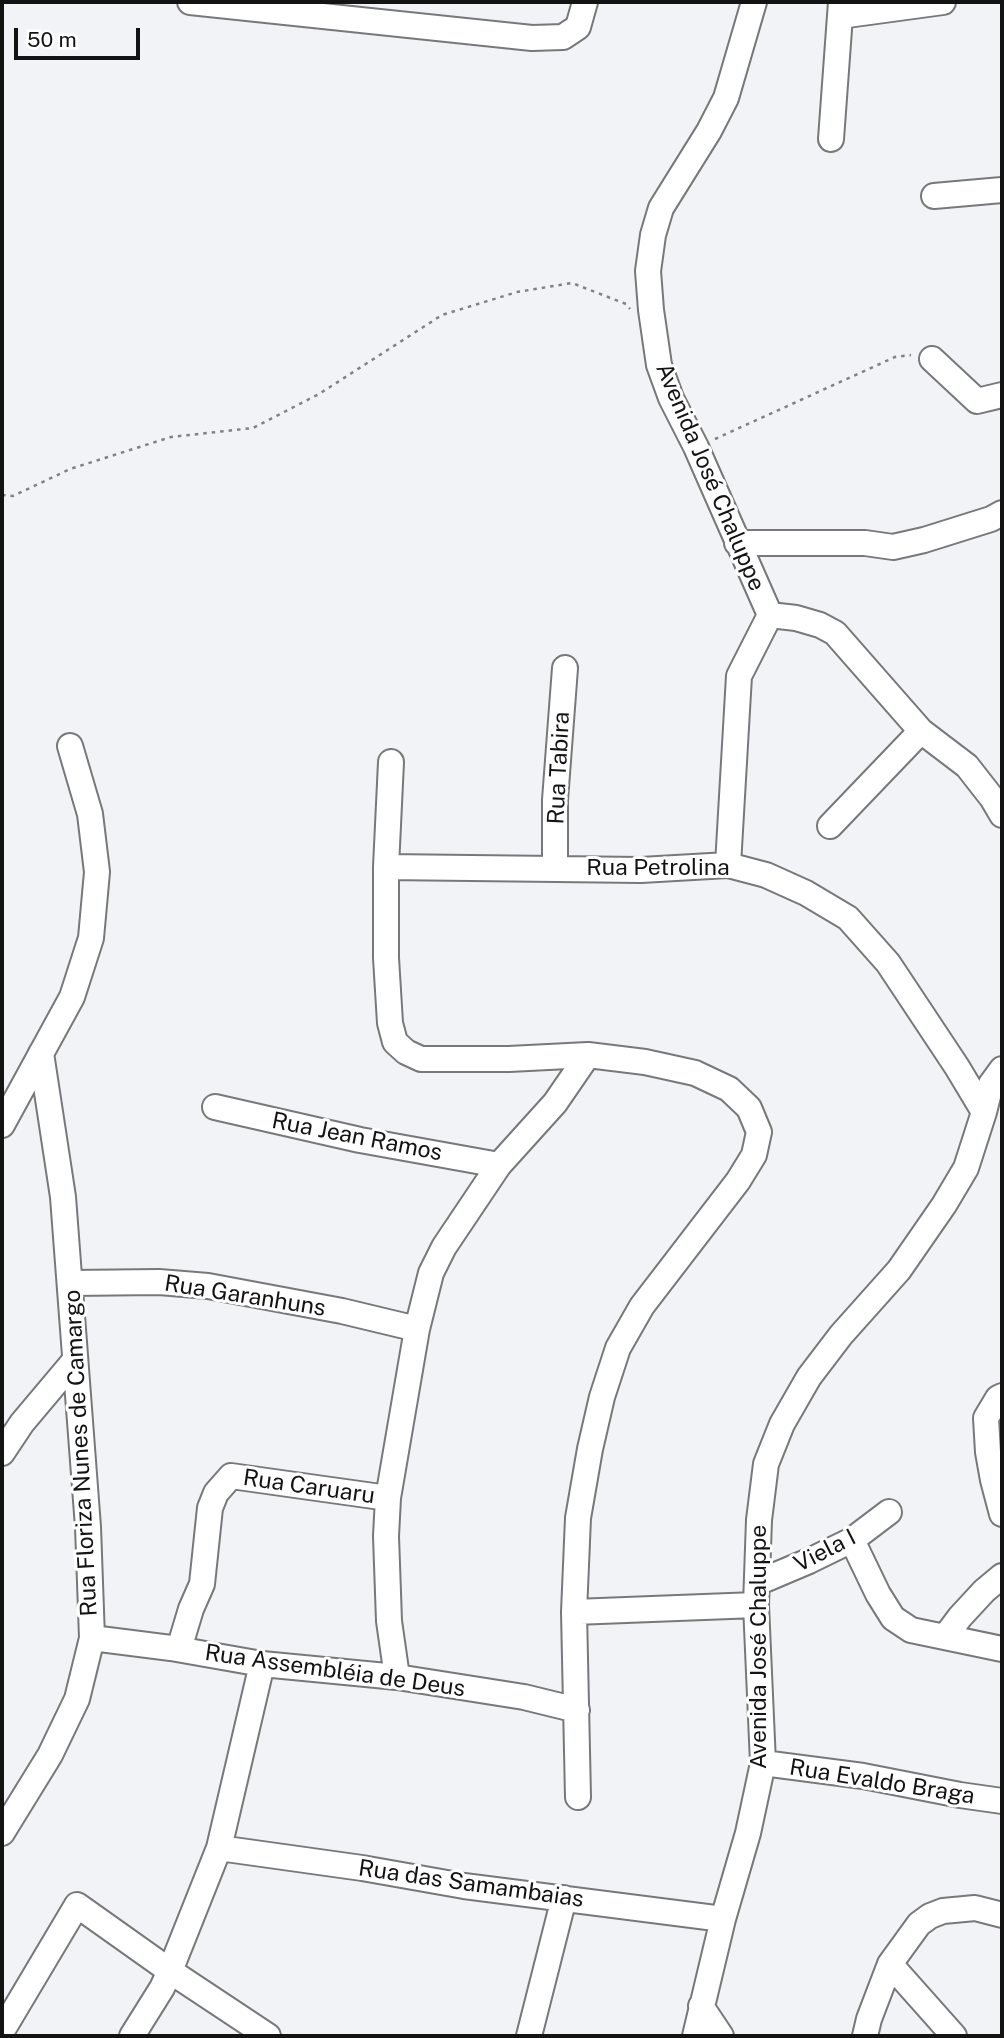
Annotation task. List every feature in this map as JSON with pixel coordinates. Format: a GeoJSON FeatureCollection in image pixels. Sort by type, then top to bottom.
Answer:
{"type":"FeatureCollection","features":[{"type":"Feature","properties":{"kind":"street"},"geometry":{"type":"LineString","coordinates":[[190,2],[532,38],[563,37],[578,27],[585,2]]}},
{"type":"Feature","properties":{"kind":"street","name":"Avenida José Chaluppe"},"geometry":{"type":"LineString","coordinates":[[754,2],[726,98],[709,131],[661,208],[653,235],[648,271],[659,365],[671,398],[720,499],[770,615],[808,622],[835,633],[921,731],[967,766],[999,801]]}},
{"type":"Feature","properties":{"kind":"street"},"geometry":{"type":"LineString","coordinates":[[831,139],[841,9],[943,2]]}},
{"type":"Feature","properties":{"kind":"street"},"geometry":{"type":"LineString","coordinates":[[934,196],[1002,190]]}},
{"type":"Feature","properties":{"kind":"street"},"geometry":{"type":"LineString","coordinates":[[932,359],[977,401],[1002,395]]}},
{"type":"Feature","properties":{"kind":"street"},"geometry":{"type":"LineString","coordinates":[[737,543],[865,543],[893,547],[925,540],[1002,513]]}},
{"type":"Feature","properties":{"kind":"street"},"geometry":{"type":"LineString","coordinates":[[728,865],[739,677],[770,615]]}},
{"type":"Feature","properties":{"kind":"street","name":"Rua Tabira"},"geometry":{"type":"LineString","coordinates":[[555,868],[555,800],[565,668]]}},
{"type":"Feature","properties":{"kind":"street"},"geometry":{"type":"LineString","coordinates":[[830,826],[921,731]]}},
{"type":"Feature","properties":{"kind":"street"},"geometry":{"type":"LineString","coordinates":[[2,1125],[72,997],[91,938],[97,872],[90,814],[70,746]]}},
{"type":"Feature","properties":{"kind":"street"},"geometry":{"type":"LineString","coordinates":[[391,762],[386,867],[386,958],[390,1023],[395,1042],[405,1052],[421,1059],[509,1059],[588,1055],[645,1062],[695,1073],[729,1088],[750,1108],[759,1132],[754,1155],[738,1181],[642,1306],[618,1348],[596,1423],[578,1518],[573,1612],[578,1797]]}},
{"type":"Feature","properties":{"kind":"street","name":"Rua Petrolina"},"geometry":{"type":"LineString","coordinates":[[386,867],[642,870],[728,865],[766,875],[806,893],[848,918],[888,963],[984,1112]]}},
{"type":"Feature","properties":{"kind":"street","name":"Rua Floriza Nunes de Camargo"},"geometry":{"type":"LineString","coordinates":[[2,1833],[50,1755],[76,1699],[92,1638],[88,1527],[71,1283],[63,1197],[41,1053]]}},
{"type":"Feature","properties":{"kind":"street"},"geometry":{"type":"LineString","coordinates":[[397,1677],[389,1621],[386,1536],[388,1498],[417,1329],[431,1273],[444,1247],[499,1165],[555,1103],[588,1055]]}},
{"type":"Feature","properties":{"kind":"street","name":"Avenida José Chaluppe"},"geometry":{"type":"LineString","coordinates":[[695,2036],[723,1919],[748,1833],[763,1763],[757,1594],[759,1520],[766,1464],[782,1424],[809,1377],[841,1335],[899,1270],[944,1205],[966,1168],[991,1084],[1002,1069]]}},
{"type":"Feature","properties":{"kind":"street","name":"Rua Jean Ramos"},"geometry":{"type":"LineString","coordinates":[[215,1107],[360,1140],[499,1165]]}},
{"type":"Feature","properties":{"kind":"street","name":"Rua Garanhuns"},"geometry":{"type":"LineString","coordinates":[[71,1283],[159,1282],[208,1286],[342,1311],[417,1329]]}},
{"type":"Feature","properties":{"kind":"street"},"geometry":{"type":"LineString","coordinates":[[2,1453],[22,1423],[75,1360]]}},
{"type":"Feature","properties":{"kind":"street"},"geometry":{"type":"LineString","coordinates":[[1002,1395],[986,1419],[988,1452],[1002,1514]]}},
{"type":"Feature","properties":{"kind":"street","name":"Rua Caruaru"},"geometry":{"type":"LineString","coordinates":[[179,1649],[202,1584],[210,1508],[216,1493],[231,1476],[388,1498]]}},
{"type":"Feature","properties":{"kind":"street","name":"Viela I"},"geometry":{"type":"LineString","coordinates":[[757,1594],[852,1540],[888,1512]]}},
{"type":"Feature","properties":{"kind":"street"},"geometry":{"type":"LineString","coordinates":[[852,1540],[878,1594],[893,1618],[911,1630],[1002,1650]]}},
{"type":"Feature","properties":{"kind":"street"},"geometry":{"type":"LineString","coordinates":[[945,1637],[976,1600],[1002,1576]]}},
{"type":"Feature","properties":{"kind":"street"},"geometry":{"type":"LineString","coordinates":[[573,1612],[757,1594]]}},
{"type":"Feature","properties":{"kind":"street","name":"Rua Assembléia de Deus"},"geometry":{"type":"LineString","coordinates":[[92,1638],[179,1649],[262,1664],[397,1677],[524,1698],[577,1710]]}},
{"type":"Feature","properties":{"kind":"street"},"geometry":{"type":"LineString","coordinates":[[132,2036],[170,1971],[219,1848],[262,1664]]}},
{"type":"Feature","properties":{"kind":"street","name":"Rua Evaldo Braga"},"geometry":{"type":"LineString","coordinates":[[763,1763],[863,1776],[1002,1801]]}},
{"type":"Feature","properties":{"kind":"street","name":"Rua das Samambaias"},"geometry":{"type":"LineString","coordinates":[[219,1848],[362,1868],[464,1886],[723,1919]]}},
{"type":"Feature","properties":{"kind":"street"},"geometry":{"type":"LineString","coordinates":[[529,2036],[564,1898]]}},
{"type":"Feature","properties":{"kind":"street"},"geometry":{"type":"LineString","coordinates":[[2,2031],[77,1905],[268,2036]]}},
{"type":"Feature","properties":{"kind":"street"},"geometry":{"type":"LineString","coordinates":[[865,2036],[890,1964],[919,1924],[943,1911],[975,1908],[1002,1915]]}},
{"type":"Feature","properties":{"kind":"street"},"geometry":{"type":"LineString","coordinates":[[890,1964],[954,2036]]}},
{"type":"Feature","properties":{"kind":"street"},"geometry":{"type":"LineString","coordinates":[[701,2006],[721,2036]]}},
{"type":"Feature","properties":{"kind":"path"},"geometry":{"type":"LineString","coordinates":[[2,495],[13,496],[69,469],[171,436],[253,428],[319,394],[442,315],[517,292],[572,283],[626,304],[654,334]]}},
{"type":"Feature","properties":{"kind":"path"},"geometry":{"type":"LineString","coordinates":[[696,447],[895,357],[916,355],[932,359]]}}]}
